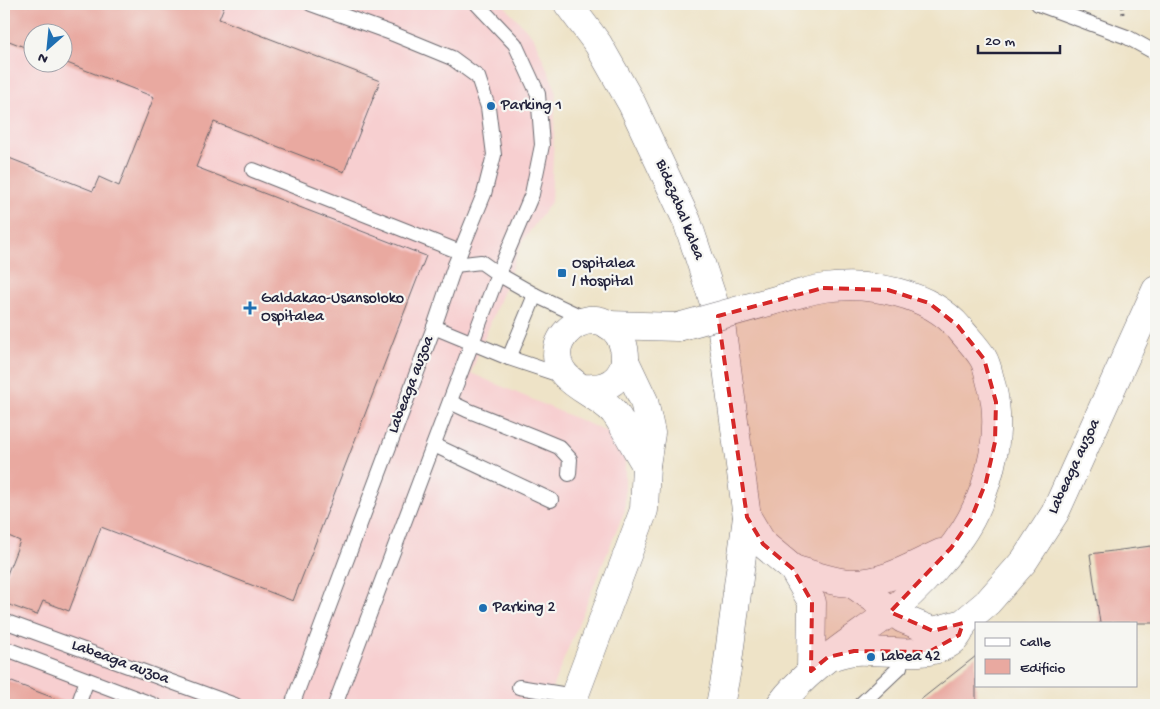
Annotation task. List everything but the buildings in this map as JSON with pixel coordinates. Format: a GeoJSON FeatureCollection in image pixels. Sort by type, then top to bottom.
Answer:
{"type":"FeatureCollection","features":[{"type":"Feature","properties":{"kind":"main road","name":"Bidezabal kalea"},"geometry":{"type":"LineString","coordinates":[[568,4],[598,44],[632,104],[687,221],[721,324],[746,517]]}},
{"type":"Feature","properties":{"kind":"main road"},"geometry":{"type":"LineString","coordinates":[[574,383],[594,389],[605,386],[614,380],[621,371],[625,361],[678,327],[823,288],[860,287],[888,290],[929,303],[958,326],[984,359],[996,402],[995,442],[986,482],[971,519],[951,548],[896,615],[819,664],[780,705]]}},
{"type":"Feature","properties":{"kind":"main road","name":"Labeaga auzoa"},"geometry":{"type":"LineString","coordinates":[[793,569],[853,584],[896,615],[934,631],[963,623],[988,602],[1024,561],[1055,513],[1156,290]]}},
{"type":"Feature","properties":{"kind":"main road"},"geometry":{"type":"LineString","coordinates":[[646,465],[613,412],[574,383],[560,369],[557,358],[560,342],[569,329],[578,323],[678,327]]}},
{"type":"Feature","properties":{"kind":"main road"},"geometry":{"type":"LineString","coordinates":[[573,701],[644,510],[646,465],[651,433],[644,401],[625,361],[624,344],[615,330],[599,323]]}},
{"type":"Feature","properties":{"kind":"main road","name":"Labeaga auzoa"},"geometry":{"type":"LineString","coordinates":[[746,517],[763,544],[793,569],[812,602],[819,664],[854,651],[929,652],[947,644],[958,635],[963,623]]}},
{"type":"Feature","properties":{"kind":"main road"},"geometry":{"type":"LineString","coordinates":[[720,705],[728,669],[746,517]]}},
{"type":"Feature","properties":{"kind":"main road","name":"Labeaga auzoa"},"geometry":{"type":"LineString","coordinates":[[853,584],[874,581],[894,574],[951,548]]}},
{"type":"Feature","properties":{"kind":"main road"},"geometry":{"type":"LineString","coordinates":[[896,615],[902,653]]}},
{"type":"Feature","properties":{"kind":"main road"},"geometry":{"type":"LineString","coordinates":[[712,705],[728,669]]}},
{"type":"Feature","properties":{"kind":"lane"},"geometry":{"type":"LineString","coordinates":[[311,4],[391,33],[452,58],[478,78],[488,107],[494,155],[484,194],[458,258],[434,327]]}},
{"type":"Feature","properties":{"kind":"lane"},"geometry":{"type":"LineString","coordinates":[[336,705],[498,274],[532,194],[542,145],[538,94],[515,44],[477,4]]}},
{"type":"Feature","properties":{"kind":"lane"},"geometry":{"type":"LineString","coordinates":[[1038,4],[1127,37],[1156,53]]}},
{"type":"Feature","properties":{"kind":"lane"},"geometry":{"type":"LineString","coordinates":[[253,170],[458,258],[481,262],[535,295],[599,323]]}},
{"type":"Feature","properties":{"kind":"lane"},"geometry":{"type":"LineString","coordinates":[[509,358],[535,295]]}},
{"type":"Feature","properties":{"kind":"lane","name":"Labeaga auzoa"},"geometry":{"type":"LineString","coordinates":[[292,705],[434,327],[574,383]]}},
{"type":"Feature","properties":{"kind":"lane"},"geometry":{"type":"LineString","coordinates":[[450,402],[559,447],[570,459],[569,474]]}},
{"type":"Feature","properties":{"kind":"lane"},"geometry":{"type":"LineString","coordinates":[[434,444],[551,500]]}},
{"type":"Feature","properties":{"kind":"lane","name":"Labeaga auzoa"},"geometry":{"type":"LineString","coordinates":[[4,621],[235,705]]}},
{"type":"Feature","properties":{"kind":"lane","name":"Labeaga auzoa"},"geometry":{"type":"LineString","coordinates":[[4,648],[154,705]]}},
{"type":"Feature","properties":{"kind":"lane"},"geometry":{"type":"LineString","coordinates":[[860,705],[900,667],[902,653]]}},
{"type":"Feature","properties":{"kind":"lane","name":"Labeaga auzoa"},"geometry":{"type":"LineString","coordinates":[[78,705],[87,680]]}},
{"type":"Feature","properties":{"kind":"lane"},"geometry":{"type":"LineString","coordinates":[[519,687],[573,701]]}},
{"type":"Feature","properties":{"kind":"highlighted area"},"geometry":{"type":"Polygon","coordinates":[[[823,288],[888,290],[929,303],[958,326],[984,359],[996,402],[995,442],[986,482],[971,519],[951,548],[890,612],[933,631],[963,623],[959,635],[929,652],[854,651],[828,657],[811,671],[812,602],[793,569],[763,544],[747,517],[718,316],[823,288]]]}},
{"type":"Feature","properties":{"kind":"shaded area","name":"Galdakao-Usansoloko Ospitalea"},"geometry":{"type":"Polygon","coordinates":[[[4,4],[503,4],[534,38],[556,90],[551,202],[522,242],[471,373],[612,434],[625,457],[625,510],[545,705],[4,705],[4,4]]]}},
{"type":"Feature","properties":{"kind":"place","name":"Parking 1"},"geometry":{"type":"Point","coordinates":[491,106]}},
{"type":"Feature","properties":{"kind":"place","name":"Ospitalea / Hospital"},"geometry":{"type":"Point","coordinates":[562,273]}},
{"type":"Feature","properties":{"kind":"place","name":"Galdakao-Usansoloko Ospitalea"},"geometry":{"type":"Point","coordinates":[250,308]}},
{"type":"Feature","properties":{"kind":"place","name":"Parking 2"},"geometry":{"type":"Point","coordinates":[483,608]}},
{"type":"Feature","properties":{"kind":"place","name":"Labea 42"},"geometry":{"type":"Point","coordinates":[871,657]}}]}
